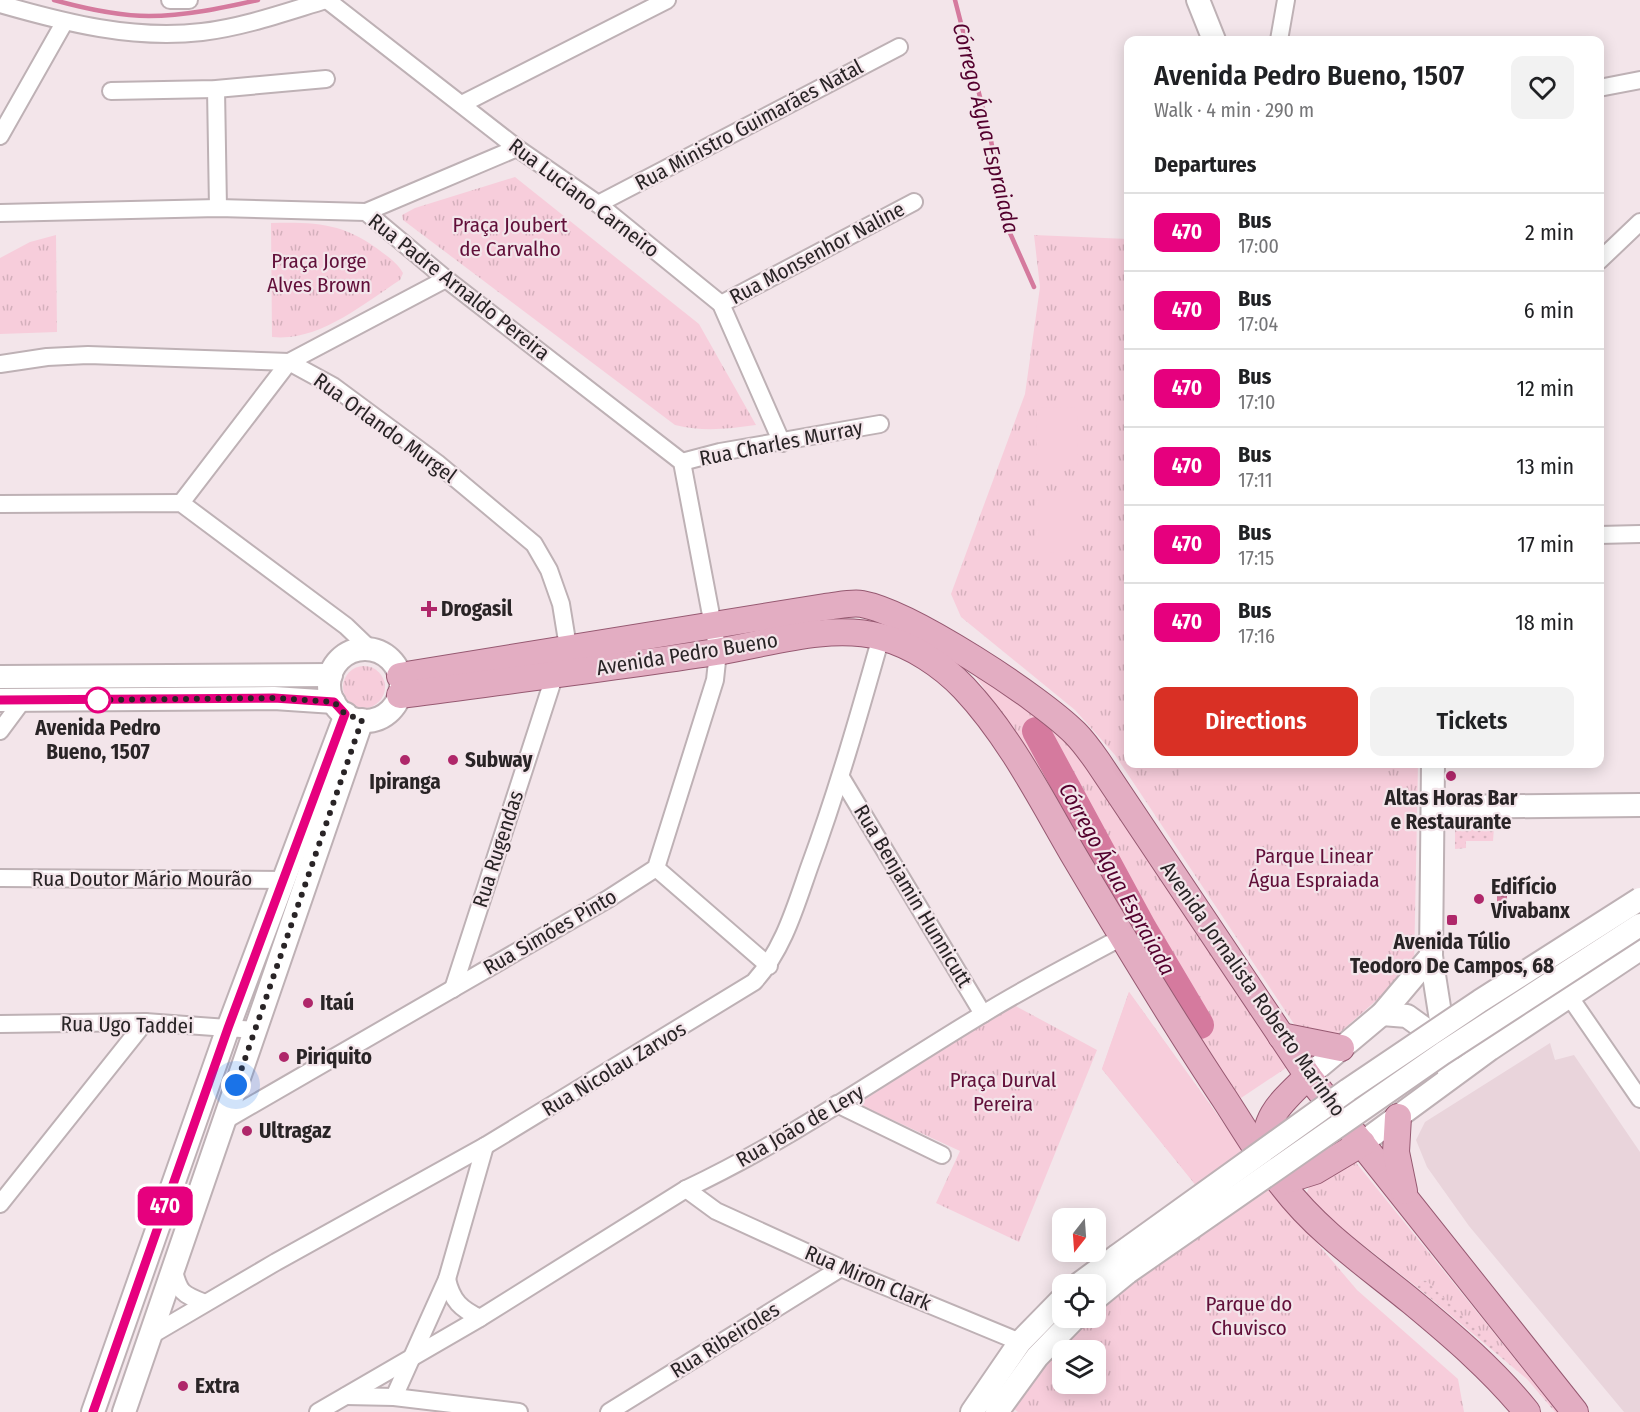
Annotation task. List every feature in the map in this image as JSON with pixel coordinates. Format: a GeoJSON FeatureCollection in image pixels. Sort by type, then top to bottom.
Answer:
{"type":"FeatureCollection","features":[{"type":"Feature","properties":{"kind":"main road","name":"Avenida Pedro Bueno"},"geometry":{"type":"LineString","coordinates":[[400,685],[568,648],[825,607],[861,604],[913,625],[954,648]]}},
{"type":"Feature","properties":{"kind":"main road","name":"Avenida Pedro Bueno"},"geometry":{"type":"LineString","coordinates":[[400,685],[555,674],[830,634],[852,633],[880,637],[909,648],[933,662],[961,685],[987,714],[1013,752],[1122,937]]}},
{"type":"Feature","properties":{"kind":"main road","name":"Avenida Jornalista Roberto Marinho"},"geometry":{"type":"LineString","coordinates":[[954,648],[1048,709],[1076,734],[1098,762],[1308,1076],[1575,1412]]}},
{"type":"Feature","properties":{"kind":"main road"},"geometry":{"type":"LineString","coordinates":[[1122,937],[1262,1156],[1280,1182],[1312,1220],[1461,1344],[1508,1388],[1527,1412]]}},
{"type":"Feature","properties":{"kind":"main road"},"geometry":{"type":"LineString","coordinates":[[1281,1036],[1341,1048]]}},
{"type":"Feature","properties":{"kind":"main road"},"geometry":{"type":"LineString","coordinates":[[1262,1156],[1265,1130],[1271,1115],[1308,1076]]}},
{"type":"Feature","properties":{"kind":"main road"},"geometry":{"type":"LineString","coordinates":[[1398,1116],[1396,1152],[1404,1195]]}},
{"type":"Feature","properties":{"kind":"main road"},"geometry":{"type":"LineString","coordinates":[[1280,1182],[1315,1172],[1362,1143]]}},
{"type":"Feature","properties":{"kind":"street"},"geometry":{"type":"LineString","coordinates":[[170,0],[189,0]]}},
{"type":"Feature","properties":{"kind":"street"},"geometry":{"type":"LineString","coordinates":[[0,4],[64,23],[131,33],[177,34],[231,27],[327,0]]}},
{"type":"Feature","properties":{"kind":"street","name":"Rua Luciano Carneiro"},"geometry":{"type":"LineString","coordinates":[[327,0],[517,147],[598,204],[721,304],[782,443]]}},
{"type":"Feature","properties":{"kind":"street"},"geometry":{"type":"LineString","coordinates":[[462,104],[667,0]]}},
{"type":"Feature","properties":{"kind":"street"},"geometry":{"type":"LineString","coordinates":[[1198,0],[1212,36]]}},
{"type":"Feature","properties":{"kind":"street"},"geometry":{"type":"LineString","coordinates":[[1280,36],[1286,0]]}},
{"type":"Feature","properties":{"kind":"street"},"geometry":{"type":"LineString","coordinates":[[0,136],[64,23]]}},
{"type":"Feature","properties":{"kind":"street","name":"Rua Ministro Guimarães Natal"},"geometry":{"type":"LineString","coordinates":[[598,204],[899,47]]}},
{"type":"Feature","properties":{"kind":"street"},"geometry":{"type":"LineString","coordinates":[[111,91],[216,89],[326,79]]}},
{"type":"Feature","properties":{"kind":"street"},"geometry":{"type":"LineString","coordinates":[[1604,87],[1640,80]]}},
{"type":"Feature","properties":{"kind":"street"},"geometry":{"type":"LineString","coordinates":[[216,89],[218,208]]}},
{"type":"Feature","properties":{"kind":"street"},"geometry":{"type":"LineString","coordinates":[[366,212],[517,147]]}},
{"type":"Feature","properties":{"kind":"street","name":"Rua Monsenhor Naline"},"geometry":{"type":"LineString","coordinates":[[721,304],[914,202]]}},
{"type":"Feature","properties":{"kind":"street","name":"Rua Padre Arnaldo Pereira"},"geometry":{"type":"LineString","coordinates":[[0,213],[218,208],[366,212],[446,279],[682,462]]}},
{"type":"Feature","properties":{"kind":"street"},"geometry":{"type":"LineString","coordinates":[[1604,256],[1640,222]]}},
{"type":"Feature","properties":{"kind":"street"},"geometry":{"type":"LineString","coordinates":[[181,503],[289,362],[446,279]]}},
{"type":"Feature","properties":{"kind":"street","name":"Rua Orlando Murgel"},"geometry":{"type":"LineString","coordinates":[[0,364],[47,357],[88,355],[289,362],[333,386],[437,463],[534,544],[549,570],[558,596],[568,648]]}},
{"type":"Feature","properties":{"kind":"street","name":"Rua Charles Murray"},"geometry":{"type":"LineString","coordinates":[[682,462],[880,424]]}},
{"type":"Feature","properties":{"kind":"street"},"geometry":{"type":"LineString","coordinates":[[682,462],[718,652],[708,706],[656,868],[769,966]]}},
{"type":"Feature","properties":{"kind":"street"},"geometry":{"type":"LineString","coordinates":[[0,504],[181,503],[346,626],[361,651]]}},
{"type":"Feature","properties":{"kind":"street"},"geometry":{"type":"LineString","coordinates":[[1604,535],[1640,534]]}},
{"type":"Feature","properties":{"kind":"street","name":"Rua Nicolau Zarvos"},"geometry":{"type":"LineString","coordinates":[[150,1336],[485,1146],[728,1000],[754,982],[769,966],[788,928],[842,779],[880,637]]}},
{"type":"Feature","properties":{"kind":"street"},"geometry":{"type":"LineString","coordinates":[[0,700],[274,698],[347,712],[383,716],[393,707],[400,685],[389,658],[361,651],[341,658],[331,675],[331,694],[347,712]]}},
{"type":"Feature","properties":{"kind":"street","name":"Rua Rugendas"},"geometry":{"type":"LineString","coordinates":[[453,989],[555,674]]}},
{"type":"Feature","properties":{"kind":"street"},"geometry":{"type":"LineString","coordinates":[[0,677],[331,675]]}},
{"type":"Feature","properties":{"kind":"street"},"geometry":{"type":"LineString","coordinates":[[0,731],[23,700]]}},
{"type":"Feature","properties":{"kind":"street"},"geometry":{"type":"LineString","coordinates":[[93,1412],[228,1028],[347,712]]}},
{"type":"Feature","properties":{"kind":"street"},"geometry":{"type":"LineString","coordinates":[[124,1412],[255,1030],[347,712]]}},
{"type":"Feature","properties":{"kind":"street"},"geometry":{"type":"LineString","coordinates":[[1433,768],[1431,956],[1450,1078]]}},
{"type":"Feature","properties":{"kind":"street","name":"Rua Benjamin Hunnicutt"},"geometry":{"type":"LineString","coordinates":[[842,779],[983,1014]]}},
{"type":"Feature","properties":{"kind":"street"},"geometry":{"type":"LineString","coordinates":[[1434,807],[1640,805]]}},
{"type":"Feature","properties":{"kind":"street","name":"Rua Simões Pinto"},"geometry":{"type":"LineString","coordinates":[[224,1121],[453,989],[656,868]]}},
{"type":"Feature","properties":{"kind":"street","name":"Rua Doutor Mário Mourão"},"geometry":{"type":"LineString","coordinates":[[0,878],[284,880]]}},
{"type":"Feature","properties":{"kind":"street"},"geometry":{"type":"LineString","coordinates":[[1106,1285],[1123,1264],[1358,1084],[1480,1001],[1640,899]]}},
{"type":"Feature","properties":{"kind":"street"},"geometry":{"type":"LineString","coordinates":[[1101,1274],[1123,1264],[1640,925]]}},
{"type":"Feature","properties":{"kind":"street","name":"Rua João de Lery"},"geometry":{"type":"LineString","coordinates":[[318,1412],[410,1361],[686,1189],[720,1173],[983,1014],[1122,937]]}},
{"type":"Feature","properties":{"kind":"street"},"geometry":{"type":"LineString","coordinates":[[1362,1143],[1450,1078],[1640,949]]}},
{"type":"Feature","properties":{"kind":"street"},"geometry":{"type":"LineString","coordinates":[[1308,1076],[1382,1014],[1431,956]]}},
{"type":"Feature","properties":{"kind":"street"},"geometry":{"type":"LineString","coordinates":[[1569,996],[1640,1099]]}},
{"type":"Feature","properties":{"kind":"street"},"geometry":{"type":"LineString","coordinates":[[1382,1014],[1407,1017],[1443,1042]]}},
{"type":"Feature","properties":{"kind":"street"},"geometry":{"type":"LineString","coordinates":[[0,1204],[146,1022]]}},
{"type":"Feature","properties":{"kind":"street","name":"Rua Ugo Taddei"},"geometry":{"type":"LineString","coordinates":[[0,1024],[146,1022],[255,1030]]}},
{"type":"Feature","properties":{"kind":"street"},"geometry":{"type":"LineString","coordinates":[[837,1104],[942,1155]]}},
{"type":"Feature","properties":{"kind":"street"},"geometry":{"type":"LineString","coordinates":[[394,1398],[447,1279],[485,1146]]}},
{"type":"Feature","properties":{"kind":"street"},"geometry":{"type":"LineString","coordinates":[[716,1211],[712,1198],[720,1173]]}},
{"type":"Feature","properties":{"kind":"street","name":"Rua Miron Clark"},"geometry":{"type":"LineString","coordinates":[[686,1189],[716,1211],[841,1268],[1020,1342]]}},
{"type":"Feature","properties":{"kind":"street"},"geometry":{"type":"LineString","coordinates":[[173,1267],[177,1286],[183,1294],[206,1303]]}},
{"type":"Feature","properties":{"kind":"street","name":"Rua Ribeiroles"},"geometry":{"type":"LineString","coordinates":[[609,1412],[841,1268]]}},
{"type":"Feature","properties":{"kind":"street"},"geometry":{"type":"LineString","coordinates":[[447,1279],[450,1293],[459,1307],[480,1318]]}},
{"type":"Feature","properties":{"kind":"street"},"geometry":{"type":"LineString","coordinates":[[986,1409],[1020,1342],[1052,1309]]}},
{"type":"Feature","properties":{"kind":"street"},"geometry":{"type":"LineString","coordinates":[[986,1409],[1065,1328]]}},
{"type":"Feature","properties":{"kind":"street"},"geometry":{"type":"LineString","coordinates":[[629,1412],[634,1395]]}},
{"type":"Feature","properties":{"kind":"street"},"geometry":{"type":"LineString","coordinates":[[345,1396],[394,1398],[518,1412]]}},
{"type":"Feature","properties":{"kind":"shaded area"},"geometry":{"type":"Polygon","coordinates":[[[1497,887],[1507,888],[1507,909],[1504,912],[1497,912],[1497,887]]]}},
{"type":"Feature","properties":{"kind":"shaded area"},"geometry":{"type":"Polygon","coordinates":[[[1550,1043],[1555,1060],[1574,1055],[1640,1152],[1640,1412],[1624,1412],[1469,1226],[1427,1167],[1416,1140],[1425,1122],[1550,1043]]]}},
{"type":"Feature","properties":{"kind":"green space","name":"Praça Joubert de Carvalho"},"geometry":{"type":"Polygon","coordinates":[[[515,177],[699,324],[756,425],[706,429],[675,425],[403,220],[402,215],[415,208],[515,177]]]}},
{"type":"Feature","properties":{"kind":"green space","name":"Praça Jorge Alves Brown"},"geometry":{"type":"Polygon","coordinates":[[[271,223],[317,224],[343,230],[369,243],[394,262],[403,273],[400,280],[340,319],[307,334],[272,337],[271,223]]]}},
{"type":"Feature","properties":{"kind":"green space"},"geometry":{"type":"Polygon","coordinates":[[[56,235],[57,332],[0,334],[0,258],[30,242],[56,235]]]}},
{"type":"Feature","properties":{"kind":"green space","name":"Parque Linear Água Espraiada"},"geometry":{"type":"Polygon","coordinates":[[[1034,235],[1124,239],[1124,768],[1418,768],[1414,967],[1336,1036],[1298,1030],[1115,755],[1075,710],[961,617],[951,594],[1025,394],[1040,287],[1034,235]]]}},
{"type":"Feature","properties":{"kind":"green space"},"geometry":{"type":"Polygon","coordinates":[[[1077,407],[1078,468],[1036,468],[1037,408],[1077,407]]]}},
{"type":"Feature","properties":{"kind":"green space"},"geometry":{"type":"Polygon","coordinates":[[[1076,491],[1076,551],[1035,553],[1035,493],[1076,491]]]}},
{"type":"Feature","properties":{"kind":"green space"},"geometry":{"type":"Polygon","coordinates":[[[968,665],[1055,730],[1076,752],[1289,1066],[1241,1098],[1190,1032],[1208,1019],[1132,894],[1045,727],[1027,735],[1044,766],[1041,772],[968,665]]]}},
{"type":"Feature","properties":{"kind":"green space"},"geometry":{"type":"Polygon","coordinates":[[[364,666],[379,672],[385,687],[379,702],[364,708],[349,702],[343,687],[349,672],[364,666]]]}},
{"type":"Feature","properties":{"kind":"green space"},"geometry":{"type":"Polygon","coordinates":[[[1179,768],[1385,768],[1385,781],[1179,785],[1179,768]]]}},
{"type":"Feature","properties":{"kind":"green space"},"geometry":{"type":"Polygon","coordinates":[[[1459,823],[1511,823],[1511,827],[1494,827],[1493,841],[1466,841],[1466,848],[1455,849],[1455,826],[1459,823]]]}},
{"type":"Feature","properties":{"kind":"green space","name":"Parque do Chuvisco"},"geometry":{"type":"Polygon","coordinates":[[[1129,992],[1267,1184],[1357,1290],[1458,1379],[1464,1412],[1018,1412],[1011,1407],[1052,1355],[1052,1394],[1106,1394],[1106,1340],[1064,1340],[1073,1328],[1106,1328],[1106,1297],[1222,1218],[1102,1069],[1129,992]]]}},
{"type":"Feature","properties":{"kind":"green space"},"geometry":{"type":"Polygon","coordinates":[[[1129,992],[1267,1184],[1223,1218],[1102,1069],[1129,992]]]}},
{"type":"Feature","properties":{"kind":"green space","name":"Praça Durval Pereira"},"geometry":{"type":"Polygon","coordinates":[[[1012,1004],[1097,1050],[1019,1242],[936,1203],[960,1151],[858,1104],[1012,1004]]]}},
{"type":"Feature","properties":{"kind":"green space"},"geometry":{"type":"Polygon","coordinates":[[[1353,1159],[1524,1370],[1471,1325],[1427,1281],[1422,1280],[1417,1287],[1326,1216],[1306,1195],[1309,1187],[1353,1159]]]}},
{"type":"Feature","properties":{"kind":"green space"},"geometry":{"type":"Polygon","coordinates":[[[1422,1280],[1427,1281],[1524,1370],[1560,1412],[1555,1412],[1527,1379],[1417,1287],[1422,1280]]]}},
{"type":"Feature","properties":{"kind":"waterway"},"geometry":{"type":"LineString","coordinates":[[54,0],[101,11],[149,16],[190,13],[258,0]]}},
{"type":"Feature","properties":{"kind":"waterway","name":"Córrego Água Espraiada"},"geometry":{"type":"LineString","coordinates":[[955,0],[990,136],[1010,233],[1034,287]]}},
{"type":"Feature","properties":{"kind":"waterway","name":"Córrego Água Espraiada"},"geometry":{"type":"LineString","coordinates":[[1036,731],[1142,927],[1200,1025]]}},
{"type":"Feature","properties":{"kind":"bus line","name":"470"},"geometry":{"type":"LineString","coordinates":[[0,700],[274,698],[334,702],[345,714],[228,1028],[93,1412]]}},
{"type":"Feature","properties":{"kind":"place","name":"Drogasil"},"geometry":{"type":"Point","coordinates":[429,609]}},
{"type":"Feature","properties":{"kind":"place","name":"Avenida Pedro Bueno, 1507"},"geometry":{"type":"Point","coordinates":[98,700]}},
{"type":"Feature","properties":{"kind":"place","name":"Ipiranga"},"geometry":{"type":"Point","coordinates":[405,760]}},
{"type":"Feature","properties":{"kind":"place","name":"Subway"},"geometry":{"type":"Point","coordinates":[453,760]}},
{"type":"Feature","properties":{"kind":"place","name":"Altas Horas Bar e Restaurante"},"geometry":{"type":"Point","coordinates":[1451,776]}},
{"type":"Feature","properties":{"kind":"place","name":"Edifício Vivabanx"},"geometry":{"type":"Point","coordinates":[1479,899]}},
{"type":"Feature","properties":{"kind":"place","name":"Avenida Túlio Teodoro De Campos, 68"},"geometry":{"type":"Point","coordinates":[1452,920]}},
{"type":"Feature","properties":{"kind":"place","name":"Itaú"},"geometry":{"type":"Point","coordinates":[308,1003]}},
{"type":"Feature","properties":{"kind":"place","name":"Piriquito"},"geometry":{"type":"Point","coordinates":[284,1057]}},
{"type":"Feature","properties":{"kind":"place","name":"Ultragaz"},"geometry":{"type":"Point","coordinates":[247,1131]}},
{"type":"Feature","properties":{"kind":"place","name":"Extra"},"geometry":{"type":"Point","coordinates":[183,1386]}},
{"type":"Feature","properties":{"kind":"route"},"geometry":{"type":"LineString","coordinates":[[98,700],[88,700],[274,698],[334,702],[345,714],[362,720],[336,802],[236,1085]]}}]}
